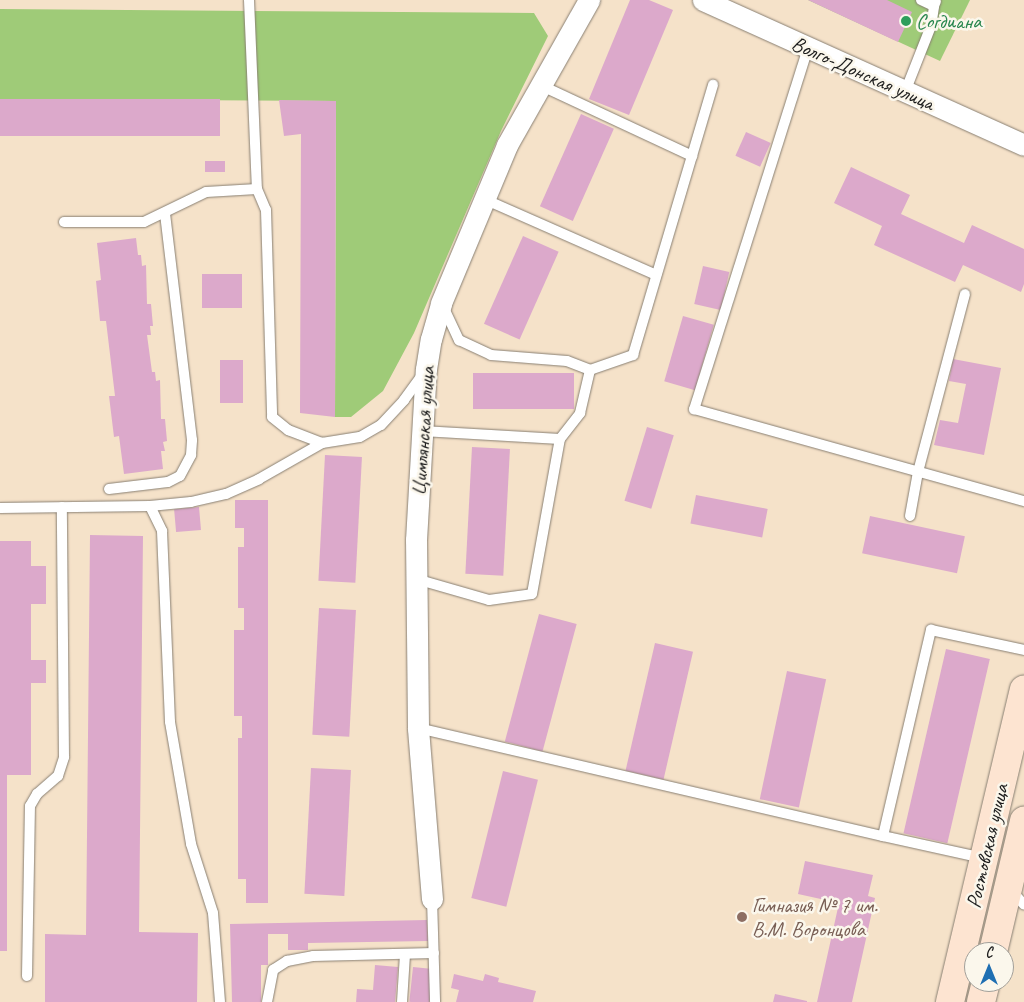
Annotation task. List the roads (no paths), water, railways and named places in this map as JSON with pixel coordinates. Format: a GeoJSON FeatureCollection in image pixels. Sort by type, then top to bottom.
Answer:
{"type":"FeatureCollection","features":[{"type":"Feature","properties":{"kind":"street","name":"Цимлянская улица"},"geometry":{"type":"LineString","coordinates":[[432,898],[418,728],[416,579],[426,368],[441,303],[507,145],[589,0]]}},
{"type":"Feature","properties":{"kind":"street","name":"Волго-Донская улица"},"geometry":{"type":"LineString","coordinates":[[703,0],[1024,145]]}},
{"type":"Feature","properties":{"kind":"street","name":"Ростовская улица"},"geometry":{"type":"LineString","coordinates":[[950,1002],[1024,690]]}},
{"type":"Feature","properties":{"kind":"street","name":"Ростовская улица"},"geometry":{"type":"LineString","coordinates":[[997,942],[1016,896],[1024,821]]}},
{"type":"Feature","properties":{"kind":"lane"},"geometry":{"type":"LineString","coordinates":[[249,0],[257,189],[266,210],[272,417],[288,430],[322,443]]}},
{"type":"Feature","properties":{"kind":"lane"},"geometry":{"type":"LineString","coordinates":[[905,92],[931,26],[935,3],[921,0]]}},
{"type":"Feature","properties":{"kind":"lane"},"geometry":{"type":"LineString","coordinates":[[808,48],[694,409],[1024,501]]}},
{"type":"Feature","properties":{"kind":"lane"},"geometry":{"type":"LineString","coordinates":[[540,85],[692,156]]}},
{"type":"Feature","properties":{"kind":"lane"},"geometry":{"type":"LineString","coordinates":[[441,303],[459,340],[490,355],[567,361],[590,370],[633,355],[713,85]]}},
{"type":"Feature","properties":{"kind":"lane"},"geometry":{"type":"LineString","coordinates":[[64,222],[138,223],[165,214],[206,192],[257,189]]}},
{"type":"Feature","properties":{"kind":"lane"},"geometry":{"type":"LineString","coordinates":[[484,199],[656,275]]}},
{"type":"Feature","properties":{"kind":"lane"},"geometry":{"type":"LineString","coordinates":[[110,489],[168,482],[180,476],[191,455],[192,440],[165,214]]}},
{"type":"Feature","properties":{"kind":"lane"},"geometry":{"type":"LineString","coordinates":[[910,516],[918,472],[965,294]]}},
{"type":"Feature","properties":{"kind":"lane"},"geometry":{"type":"LineString","coordinates":[[0,508],[150,506],[191,502],[226,494],[322,443],[360,437],[381,425],[404,400],[426,368]]}},
{"type":"Feature","properties":{"kind":"lane"},"geometry":{"type":"LineString","coordinates":[[416,579],[488,600],[532,594],[560,439],[580,413],[590,370]]}},
{"type":"Feature","properties":{"kind":"lane"},"geometry":{"type":"LineString","coordinates":[[422,431],[560,439]]}},
{"type":"Feature","properties":{"kind":"lane"},"geometry":{"type":"LineString","coordinates":[[150,506],[162,531],[170,722],[191,844],[213,913],[220,1002]]}},
{"type":"Feature","properties":{"kind":"lane"},"geometry":{"type":"LineString","coordinates":[[27,976],[30,806],[37,794],[58,776],[64,757],[62,507]]}},
{"type":"Feature","properties":{"kind":"lane"},"geometry":{"type":"LineString","coordinates":[[883,836],[931,630],[1024,650]]}},
{"type":"Feature","properties":{"kind":"lane"},"geometry":{"type":"LineString","coordinates":[[418,728],[984,858]]}},
{"type":"Feature","properties":{"kind":"lane"},"geometry":{"type":"LineString","coordinates":[[432,898],[435,1002]]}},
{"type":"Feature","properties":{"kind":"lane"},"geometry":{"type":"LineString","coordinates":[[402,1002],[405,954]]}},
{"type":"Feature","properties":{"kind":"lane"},"geometry":{"type":"LineString","coordinates":[[267,1002],[273,970],[286,961],[313,956],[434,954]]}},
{"type":"Feature","properties":{"kind":"place","name":"Согдиана"},"geometry":{"type":"Point","coordinates":[906,21]}},
{"type":"Feature","properties":{"kind":"place","name":"Гимназия № 7 им. В.М. Воронцова"},"geometry":{"type":"Point","coordinates":[742,917]}}]}
